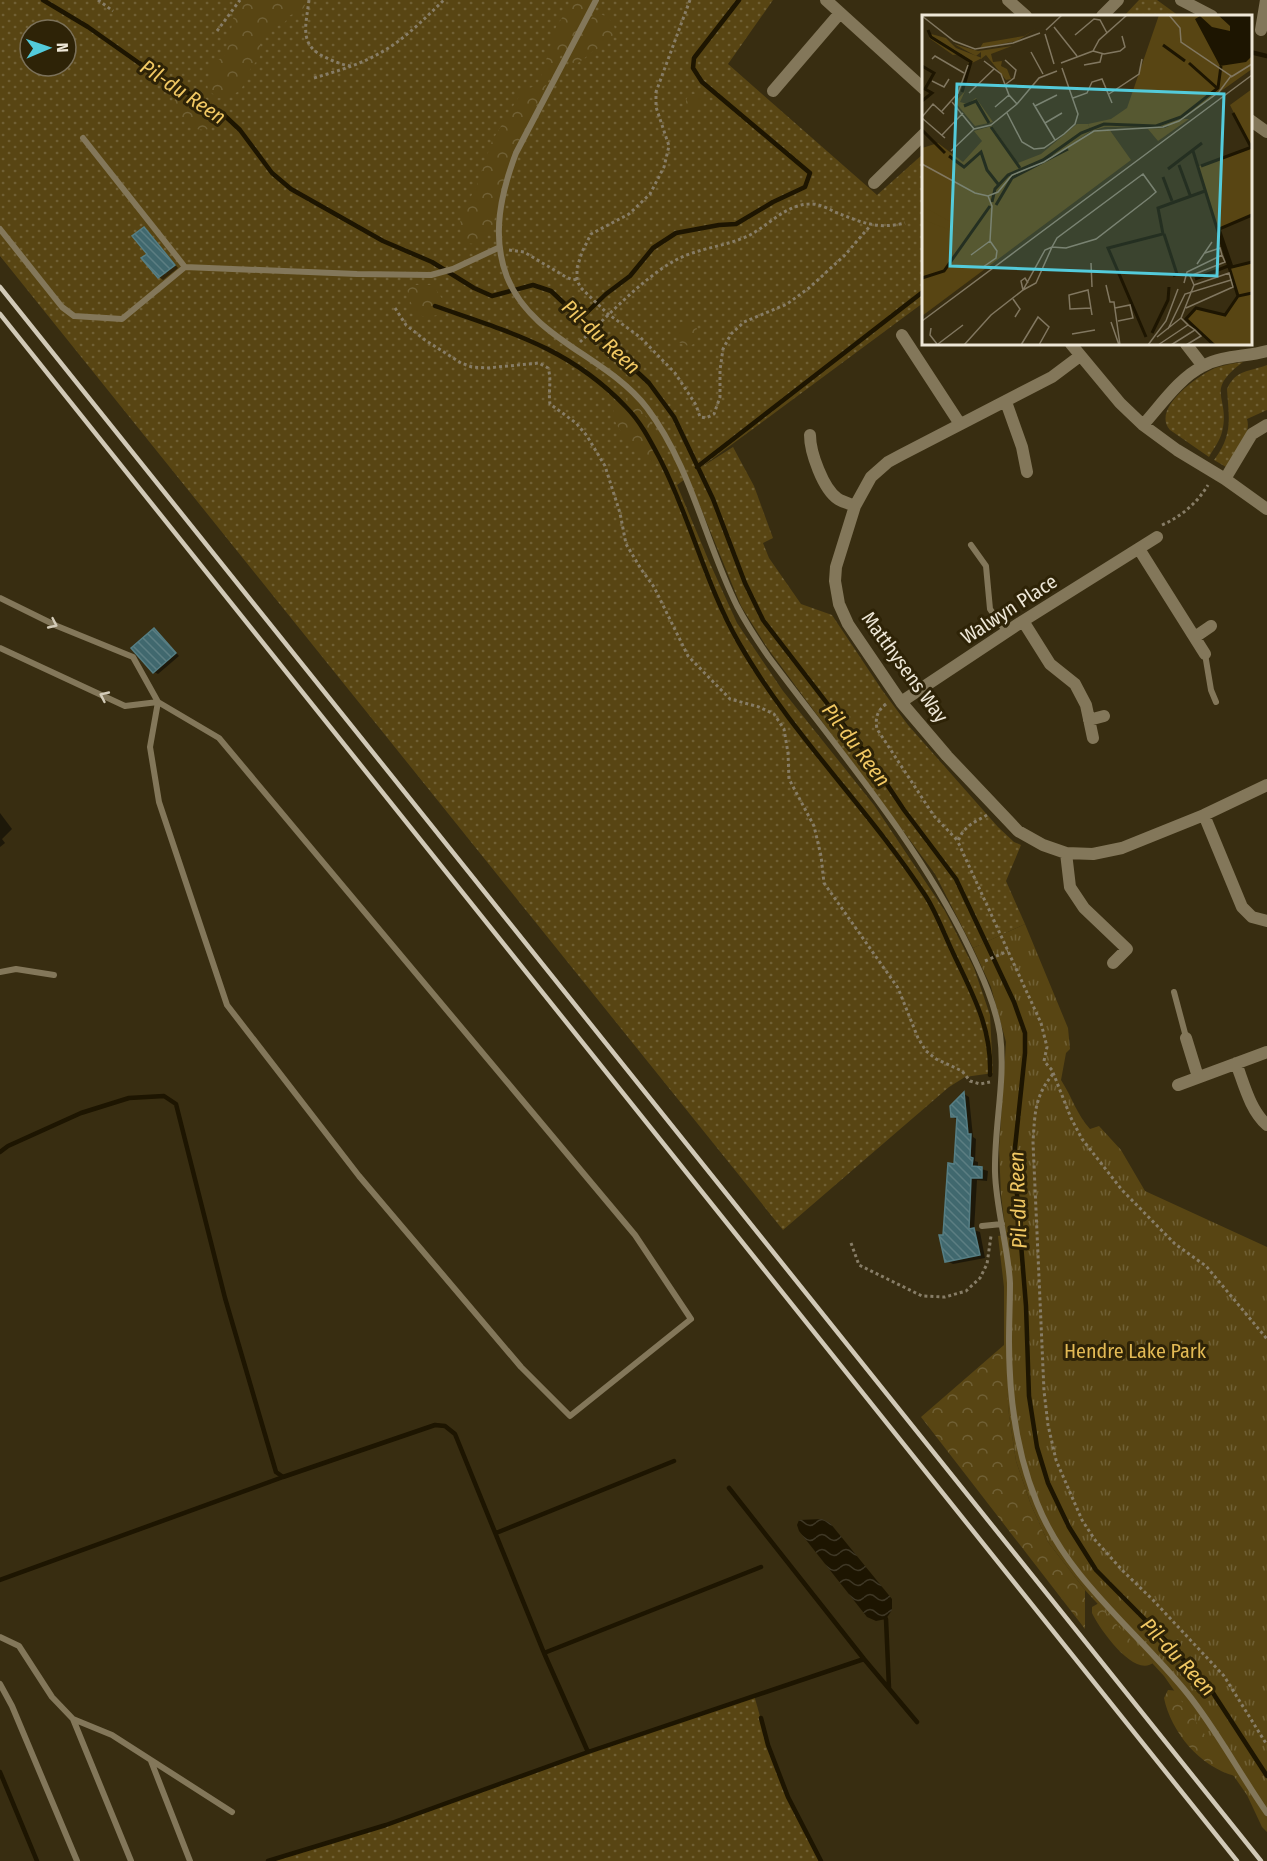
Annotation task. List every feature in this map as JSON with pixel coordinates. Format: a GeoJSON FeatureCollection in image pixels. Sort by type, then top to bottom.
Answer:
{"type":"FeatureCollection","features":[{"type":"Feature","properties":{"kind":"street"},"geometry":{"type":"LineString","coordinates":[[826,0],[922,87]]}},
{"type":"Feature","properties":{"kind":"street"},"geometry":{"type":"LineString","coordinates":[[1008,0],[1025,15]]}},
{"type":"Feature","properties":{"kind":"street"},"geometry":{"type":"LineString","coordinates":[[1103,15],[1118,0]]}},
{"type":"Feature","properties":{"kind":"street"},"geometry":{"type":"LineString","coordinates":[[1181,0],[1210,15]]}},
{"type":"Feature","properties":{"kind":"street"},"geometry":{"type":"LineString","coordinates":[[1259,30],[1266,0]]}},
{"type":"Feature","properties":{"kind":"street"},"geometry":{"type":"LineString","coordinates":[[773,91],[840,13]]}},
{"type":"Feature","properties":{"kind":"street"},"geometry":{"type":"LineString","coordinates":[[1252,121],[1267,132]]}},
{"type":"Feature","properties":{"kind":"street"},"geometry":{"type":"LineString","coordinates":[[874,183],[922,136]]}},
{"type":"Feature","properties":{"kind":"street"},"geometry":{"type":"LineString","coordinates":[[902,335],[960,424]]}},
{"type":"Feature","properties":{"kind":"street"},"geometry":{"type":"LineString","coordinates":[[1072,345],[1120,403],[1143,425],[1267,509]]}},
{"type":"Feature","properties":{"kind":"street"},"geometry":{"type":"LineString","coordinates":[[1187,345],[1203,366]]}},
{"type":"Feature","properties":{"kind":"street"},"geometry":{"type":"LineString","coordinates":[[1143,425],[1184,380],[1203,366],[1239,355],[1254,355],[1267,351]]}},
{"type":"Feature","properties":{"kind":"street","name":"Matthysens Way"},"geometry":{"type":"LineString","coordinates":[[1080,356],[1052,377],[901,455],[871,477],[855,506],[836,567],[836,595],[848,624],[899,699],[947,756],[1018,831],[1043,846],[1066,852],[1093,854],[1122,848],[1204,815],[1267,784]]}},
{"type":"Feature","properties":{"kind":"street"},"geometry":{"type":"LineString","coordinates":[[1006,402],[1022,447],[1027,472]]}},
{"type":"Feature","properties":{"kind":"street"},"geometry":{"type":"LineString","coordinates":[[1220,477],[1252,434],[1267,424]]}},
{"type":"Feature","properties":{"kind":"street"},"geometry":{"type":"LineString","coordinates":[[810,435],[810,446],[815,464],[830,489],[837,498],[855,506]]}},
{"type":"Feature","properties":{"kind":"street","name":"Walwyn Place"},"geometry":{"type":"LineString","coordinates":[[899,699],[1157,537]]}},
{"type":"Feature","properties":{"kind":"street"},"geometry":{"type":"LineString","coordinates":[[1139,549],[1205,654]]}},
{"type":"Feature","properties":{"kind":"street"},"geometry":{"type":"LineString","coordinates":[[1023,621],[1050,663],[1075,684],[1086,705],[1093,738]]}},
{"type":"Feature","properties":{"kind":"street"},"geometry":{"type":"LineString","coordinates":[[1194,637],[1211,626]]}},
{"type":"Feature","properties":{"kind":"street"},"geometry":{"type":"LineString","coordinates":[[1089,720],[1104,716]]}},
{"type":"Feature","properties":{"kind":"street"},"geometry":{"type":"LineString","coordinates":[[1204,815],[1242,907],[1252,917],[1267,921]]}},
{"type":"Feature","properties":{"kind":"street"},"geometry":{"type":"LineString","coordinates":[[1066,852],[1071,887],[1075,894],[1084,908],[1127,949],[1113,963]]}},
{"type":"Feature","properties":{"kind":"street"},"geometry":{"type":"LineString","coordinates":[[1186,1038],[1198,1077]]}},
{"type":"Feature","properties":{"kind":"street"},"geometry":{"type":"LineString","coordinates":[[1178,1085],[1267,1052]]}},
{"type":"Feature","properties":{"kind":"street"},"geometry":{"type":"LineString","coordinates":[[1236,1063],[1251,1102],[1267,1125]]}},
{"type":"Feature","properties":{"kind":"lane"},"geometry":{"type":"LineString","coordinates":[[596,0],[516,153],[507,177],[501,202],[498,248],[506,276],[517,299],[529,314],[610,372],[647,408],[662,431],[690,491],[737,606],[751,630],[768,656],[888,815],[932,878],[953,914],[982,975],[996,1016],[1002,1062],[995,1174],[1010,1280],[1010,1369],[1019,1446],[1038,1505],[1065,1556],[1104,1603],[1188,1695],[1208,1721],[1267,1813]]}},
{"type":"Feature","properties":{"kind":"lane"},"geometry":{"type":"LineString","coordinates":[[83,138],[185,267]]}},
{"type":"Feature","properties":{"kind":"lane"},"geometry":{"type":"LineString","coordinates":[[0,229],[62,307],[74,316],[122,319],[185,267],[432,275],[453,269],[498,248]]}},
{"type":"Feature","properties":{"kind":"lane"},"geometry":{"type":"LineString","coordinates":[[971,545],[986,566],[990,609],[1006,633]]}},
{"type":"Feature","properties":{"kind":"lane"},"geometry":{"type":"LineString","coordinates":[[0,598],[57,626],[133,657],[158,702],[219,738],[635,1235],[691,1319],[570,1416],[521,1367],[366,1185],[227,1005],[159,802],[150,747],[158,702]]}},
{"type":"Feature","properties":{"kind":"lane"},"geometry":{"type":"LineString","coordinates":[[0,648],[124,706],[158,702]]}},
{"type":"Feature","properties":{"kind":"lane"},"geometry":{"type":"LineString","coordinates":[[1205,654],[1211,690],[1216,702]]}},
{"type":"Feature","properties":{"kind":"lane"},"geometry":{"type":"LineString","coordinates":[[0,972],[16,969],[54,975]]}},
{"type":"Feature","properties":{"kind":"lane"},"geometry":{"type":"LineString","coordinates":[[1174,992],[1186,1038]]}},
{"type":"Feature","properties":{"kind":"lane"},"geometry":{"type":"LineString","coordinates":[[982,1226],[1002,1224]]}},
{"type":"Feature","properties":{"kind":"lane"},"geometry":{"type":"LineString","coordinates":[[0,1638],[19,1646],[52,1697],[74,1719],[112,1735],[232,1812]]}},
{"type":"Feature","properties":{"kind":"lane"},"geometry":{"type":"LineString","coordinates":[[0,1684],[12,1706],[77,1861]]}},
{"type":"Feature","properties":{"kind":"lane"},"geometry":{"type":"LineString","coordinates":[[74,1719],[131,1861]]}},
{"type":"Feature","properties":{"kind":"lane"},"geometry":{"type":"LineString","coordinates":[[151,1761],[190,1861]]}},
{"type":"Feature","properties":{"kind":"path"},"geometry":{"type":"LineString","coordinates":[[98,0],[113,11]]}},
{"type":"Feature","properties":{"kind":"path"},"geometry":{"type":"LineString","coordinates":[[217,31],[240,0]]}},
{"type":"Feature","properties":{"kind":"path"},"geometry":{"type":"LineString","coordinates":[[309,0],[306,34],[310,47],[324,57],[352,66]]}},
{"type":"Feature","properties":{"kind":"path"},"geometry":{"type":"LineString","coordinates":[[314,78],[352,66],[382,52],[416,28],[444,0]]}},
{"type":"Feature","properties":{"kind":"path"},"geometry":{"type":"LineString","coordinates":[[690,0],[656,92],[656,107],[669,146],[664,167],[650,194],[629,214],[591,234],[577,268],[580,287],[608,314],[640,337],[675,373],[696,405],[700,417],[706,418],[714,414],[720,397],[723,349],[732,334],[744,322],[787,304],[809,288],[845,255],[870,226]]}},
{"type":"Feature","properties":{"kind":"path"},"geometry":{"type":"LineString","coordinates":[[586,336],[608,314],[674,261],[694,252],[747,236],[788,211],[803,205],[823,207],[870,226],[892,226],[905,223]]}},
{"type":"Feature","properties":{"kind":"path"},"geometry":{"type":"LineString","coordinates":[[498,248],[524,252],[566,277],[577,279]]}},
{"type":"Feature","properties":{"kind":"path"},"geometry":{"type":"LineString","coordinates":[[395,308],[406,325],[461,363],[472,367],[487,368],[539,363],[548,368],[551,377],[548,394],[550,404],[576,423],[587,436],[605,466],[620,513],[626,544],[654,587],[687,656],[730,699],[774,714],[784,729],[789,779],[814,826],[824,883],[898,988],[918,1038],[926,1051],[936,1059],[962,1071],[970,1081],[980,1084],[1001,1081]]}},
{"type":"Feature","properties":{"kind":"path"},"geometry":{"type":"LineString","coordinates":[[1157,537],[1152,529],[1173,520],[1190,508],[1220,477]]}},
{"type":"Feature","properties":{"kind":"path"},"geometry":{"type":"LineString","coordinates":[[899,699],[881,708],[875,719],[877,729],[934,816],[958,842],[1041,1023],[1047,1047],[1044,1061],[1053,1074],[1082,1139],[1122,1190],[1175,1244],[1206,1266],[1267,1339]]}},
{"type":"Feature","properties":{"kind":"path"},"geometry":{"type":"LineString","coordinates":[[958,842],[965,828],[997,809]]}},
{"type":"Feature","properties":{"kind":"path"},"geometry":{"type":"LineString","coordinates":[[985,961],[1008,951]]}},
{"type":"Feature","properties":{"kind":"path"},"geometry":{"type":"LineString","coordinates":[[1053,1074],[1042,1087],[1036,1103],[1033,1143],[1044,1391],[1048,1425],[1056,1460],[1073,1502],[1095,1540],[1224,1676],[1267,1745]]}},
{"type":"Feature","properties":{"kind":"path"},"geometry":{"type":"LineString","coordinates":[[851,1243],[859,1265],[922,1296],[945,1297],[966,1291],[980,1278],[987,1264],[991,1243],[990,1225]]}},
{"type":"Feature","properties":{"kind":"green space"},"geometry":{"type":"Polygon","coordinates":[[[0,0],[773,0],[728,64],[877,195],[922,155],[922,304],[700,468],[733,447],[754,486],[773,538],[763,543],[769,558],[801,604],[832,615],[908,725],[998,827],[1014,842],[1021,845],[1006,881],[1025,924],[973,948],[935,874],[766,646],[741,606],[688,477],[677,485],[737,623],[783,691],[874,805],[945,911],[974,968],[990,1015],[993,1073],[965,1077],[949,1087],[783,1230],[0,256],[0,0]]]}},
{"type":"Feature","properties":{"kind":"green space"},"geometry":{"type":"Polygon","coordinates":[[[241,0],[305,0],[306,2],[304,8],[268,31],[262,38],[260,57],[251,68],[241,90],[227,98],[218,98],[208,90],[207,82],[212,65],[226,54],[235,10],[241,0]]]}},
{"type":"Feature","properties":{"kind":"green space"},"geometry":{"type":"Polygon","coordinates":[[[574,0],[594,0],[583,17],[583,24],[588,24],[595,13],[610,20],[614,32],[605,44],[576,64],[571,62],[571,49],[561,55],[514,151],[494,222],[488,233],[476,244],[462,243],[461,215],[477,185],[492,141],[525,89],[536,86],[541,77],[556,27],[574,0]]]}},
{"type":"Feature","properties":{"kind":"green space"},"geometry":{"type":"Polygon","coordinates":[[[1139,0],[1157,0],[1178,15],[1125,15],[1139,0]]]}},
{"type":"Feature","properties":{"kind":"green space"},"geometry":{"type":"Polygon","coordinates":[[[694,94],[700,96],[702,102],[700,108],[694,110],[688,108],[686,102],[688,96],[694,94]]]}},
{"type":"Feature","properties":{"kind":"green space"},"geometry":{"type":"Polygon","coordinates":[[[176,98],[188,98],[220,117],[222,121],[207,129],[193,127],[186,123],[176,111],[173,103],[176,98]]]}},
{"type":"Feature","properties":{"kind":"green space"},"geometry":{"type":"Polygon","coordinates":[[[413,285],[433,285],[443,300],[443,311],[428,317],[414,312],[407,290],[413,285]]]}},
{"type":"Feature","properties":{"kind":"green space"},"geometry":{"type":"Polygon","coordinates":[[[681,322],[694,322],[697,329],[695,343],[687,346],[679,342],[677,327],[681,322]]]}},
{"type":"Feature","properties":{"kind":"green space"},"geometry":{"type":"Polygon","coordinates":[[[1243,362],[1231,372],[1221,388],[1224,420],[1222,432],[1209,457],[1170,430],[1166,422],[1166,413],[1179,394],[1198,378],[1215,368],[1243,362]]]}},
{"type":"Feature","properties":{"kind":"green space"},"geometry":{"type":"Polygon","coordinates":[[[1267,365],[1267,410],[1247,419],[1245,438],[1226,467],[1214,460],[1227,434],[1229,418],[1227,389],[1239,374],[1267,365]]]}},
{"type":"Feature","properties":{"kind":"green space"},"geometry":{"type":"Polygon","coordinates":[[[629,398],[644,414],[661,445],[661,453],[655,462],[647,459],[627,438],[615,420],[615,407],[619,400],[629,398]]]}},
{"type":"Feature","properties":{"kind":"green space","name":"Hendre Lake Park"},"geometry":{"type":"Polygon","coordinates":[[[1025,924],[1068,1028],[1070,1049],[1066,1053],[1061,1080],[1085,1124],[1090,1129],[1099,1126],[1121,1150],[1145,1191],[1267,1247],[1267,1832],[1262,1827],[1247,1795],[1164,1676],[1085,1590],[1048,1542],[1031,1505],[1016,1461],[1004,1358],[1004,1287],[998,1236],[1006,1235],[999,1149],[1006,1042],[991,987],[973,948],[1025,924]]]}},
{"type":"Feature","properties":{"kind":"green space"},"geometry":{"type":"Polygon","coordinates":[[[1004,1345],[1009,1415],[1016,1461],[1031,1505],[1048,1542],[1085,1590],[1085,1629],[921,1417],[1004,1345]]]}},
{"type":"Feature","properties":{"kind":"green space"},"geometry":{"type":"Polygon","coordinates":[[[1099,1603],[1154,1662],[1146,1666],[1137,1664],[1118,1650],[1092,1613],[1092,1607],[1099,1603]]]}},
{"type":"Feature","properties":{"kind":"green space"},"geometry":{"type":"Polygon","coordinates":[[[1168,1690],[1180,1691],[1235,1776],[1210,1765],[1180,1735],[1164,1698],[1168,1690]]]}},
{"type":"Feature","properties":{"kind":"green space"},"geometry":{"type":"Polygon","coordinates":[[[754,1695],[768,1745],[788,1797],[821,1861],[268,1861],[386,1825],[754,1695]]]}},
{"type":"Feature","properties":{"kind":"water"},"geometry":{"type":"Polygon","coordinates":[[[822,1519],[830,1523],[892,1599],[892,1610],[886,1619],[876,1621],[867,1617],[799,1531],[797,1525],[799,1520],[822,1519]]]}},
{"type":"Feature","properties":{"kind":"building"},"geometry":{"type":"Polygon","coordinates":[[[144,227],[175,265],[158,278],[141,258],[147,254],[132,236],[144,227]]]}},
{"type":"Feature","properties":{"kind":"building"},"geometry":{"type":"Polygon","coordinates":[[[154,628],[176,653],[153,673],[131,648],[154,628]]]}},
{"type":"Feature","properties":{"kind":"building"},"geometry":{"type":"Polygon","coordinates":[[[964,1092],[968,1134],[971,1134],[972,1166],[982,1167],[982,1178],[971,1178],[969,1229],[974,1228],[980,1255],[945,1262],[939,1235],[943,1235],[948,1163],[954,1164],[957,1117],[951,1117],[950,1106],[964,1092]]]}},
{"type":"Feature","properties":{"kind":"waterway","name":"Pil-du Reen"},"geometry":{"type":"LineString","coordinates":[[43,0],[224,115],[240,130],[272,173],[291,189],[383,241],[432,262],[474,288],[492,296],[533,285],[551,291],[649,383],[674,417],[713,499],[745,583],[763,620],[870,759],[904,810],[956,879],[1014,1002],[1025,1033],[1014,1157],[1026,1306],[1029,1396],[1037,1447],[1048,1483],[1069,1527],[1096,1570],[1173,1648],[1213,1693],[1267,1776]]}},
{"type":"Feature","properties":{"kind":"waterway"},"geometry":{"type":"LineString","coordinates":[[581,318],[606,294],[630,276],[653,248],[676,233],[736,224],[773,202],[805,187],[810,173],[702,82],[693,68],[694,58],[739,0]]}},
{"type":"Feature","properties":{"kind":"waterway"},"geometry":{"type":"LineString","coordinates":[[1252,52],[1267,56]]}},
{"type":"Feature","properties":{"kind":"waterway"},"geometry":{"type":"LineString","coordinates":[[697,467],[922,293]]}},
{"type":"Feature","properties":{"kind":"waterway"},"geometry":{"type":"LineString","coordinates":[[435,306],[513,334],[560,356],[605,387],[636,419],[672,483],[717,599],[739,643],[782,709],[903,863],[929,902],[969,986],[985,1028],[990,1075]]}},
{"type":"Feature","properties":{"kind":"waterway"},"geometry":{"type":"LineString","coordinates":[[0,1152],[8,1146],[81,1113],[129,1098],[164,1096],[176,1104],[225,1298],[276,1472],[283,1477],[435,1425],[445,1426],[455,1434],[544,1653],[588,1752]]}},
{"type":"Feature","properties":{"kind":"waterway"},"geometry":{"type":"LineString","coordinates":[[496,1533],[674,1461]]}},
{"type":"Feature","properties":{"kind":"waterway"},"geometry":{"type":"LineString","coordinates":[[0,1580],[283,1477]]}},
{"type":"Feature","properties":{"kind":"waterway"},"geometry":{"type":"LineString","coordinates":[[729,1488],[864,1659],[917,1722]]}},
{"type":"Feature","properties":{"kind":"waterway"},"geometry":{"type":"LineString","coordinates":[[544,1653],[761,1567]]}},
{"type":"Feature","properties":{"kind":"waterway"},"geometry":{"type":"LineString","coordinates":[[886,1619],[889,1688]]}},
{"type":"Feature","properties":{"kind":"waterway"},"geometry":{"type":"LineString","coordinates":[[268,1861],[386,1825],[588,1752],[864,1659]]}},
{"type":"Feature","properties":{"kind":"waterway"},"geometry":{"type":"LineString","coordinates":[[761,1718],[768,1745],[788,1797],[821,1861]]}},
{"type":"Feature","properties":{"kind":"waterway"},"geometry":{"type":"LineString","coordinates":[[0,1772],[37,1861]]}},
{"type":"Feature","properties":{"kind":"railway"},"geometry":{"type":"LineString","coordinates":[[0,287],[1261,1861]]}},
{"type":"Feature","properties":{"kind":"railway"},"geometry":{"type":"LineString","coordinates":[[0,314],[1237,1861]]}}]}
